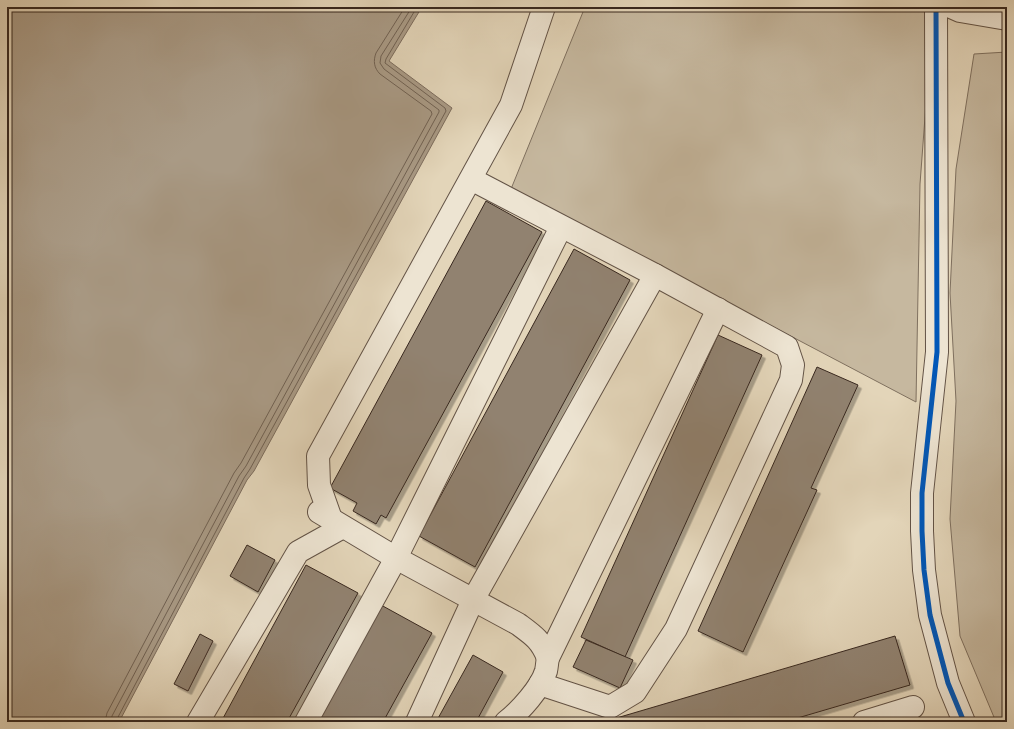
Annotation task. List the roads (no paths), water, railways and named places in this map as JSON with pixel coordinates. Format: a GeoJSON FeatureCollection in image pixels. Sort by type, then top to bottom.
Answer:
{"type":"FeatureCollection","features":[{"type":"Feature","properties":{"kind":"street"},"geometry":{"type":"LineString","coordinates":[[544,7],[511,105],[318,456],[319,485],[329,518],[396,558],[518,624],[532,634],[544,647],[548,658]]}},
{"type":"Feature","properties":{"kind":"street"},"geometry":{"type":"LineString","coordinates":[[936,7],[938,352],[922,492],[922,539],[924,570],[930,615],[948,683],[964,722]]}},
{"type":"Feature","properties":{"kind":"street"},"geometry":{"type":"LineString","coordinates":[[951,7],[960,11],[1007,19]]}},
{"type":"Feature","properties":{"kind":"street"},"geometry":{"type":"LineString","coordinates":[[470,179],[655,275],[787,347],[793,365],[791,380],[676,629],[635,692],[610,707],[540,684]]}},
{"type":"Feature","properties":{"kind":"street"},"geometry":{"type":"LineString","coordinates":[[306,722],[396,558],[561,227]]}},
{"type":"Feature","properties":{"kind":"street"},"geometry":{"type":"LineString","coordinates":[[416,722],[473,600],[655,275]]}},
{"type":"Feature","properties":{"kind":"street"},"geometry":{"type":"LineString","coordinates":[[506,722],[540,684],[546,671],[548,658],[718,309]]}},
{"type":"Feature","properties":{"kind":"street"},"geometry":{"type":"LineString","coordinates":[[198,722],[298,552],[329,518]]}},
{"type":"Feature","properties":{"kind":"street"},"geometry":{"type":"LineString","coordinates":[[864,722],[913,707]]}},
{"type":"Feature","properties":{"kind":"water"},"geometry":{"type":"Polygon","coordinates":[[[7,7],[422,7],[389,61],[452,108],[254,471],[247,480],[119,722],[7,722],[7,7]]]}}]}
